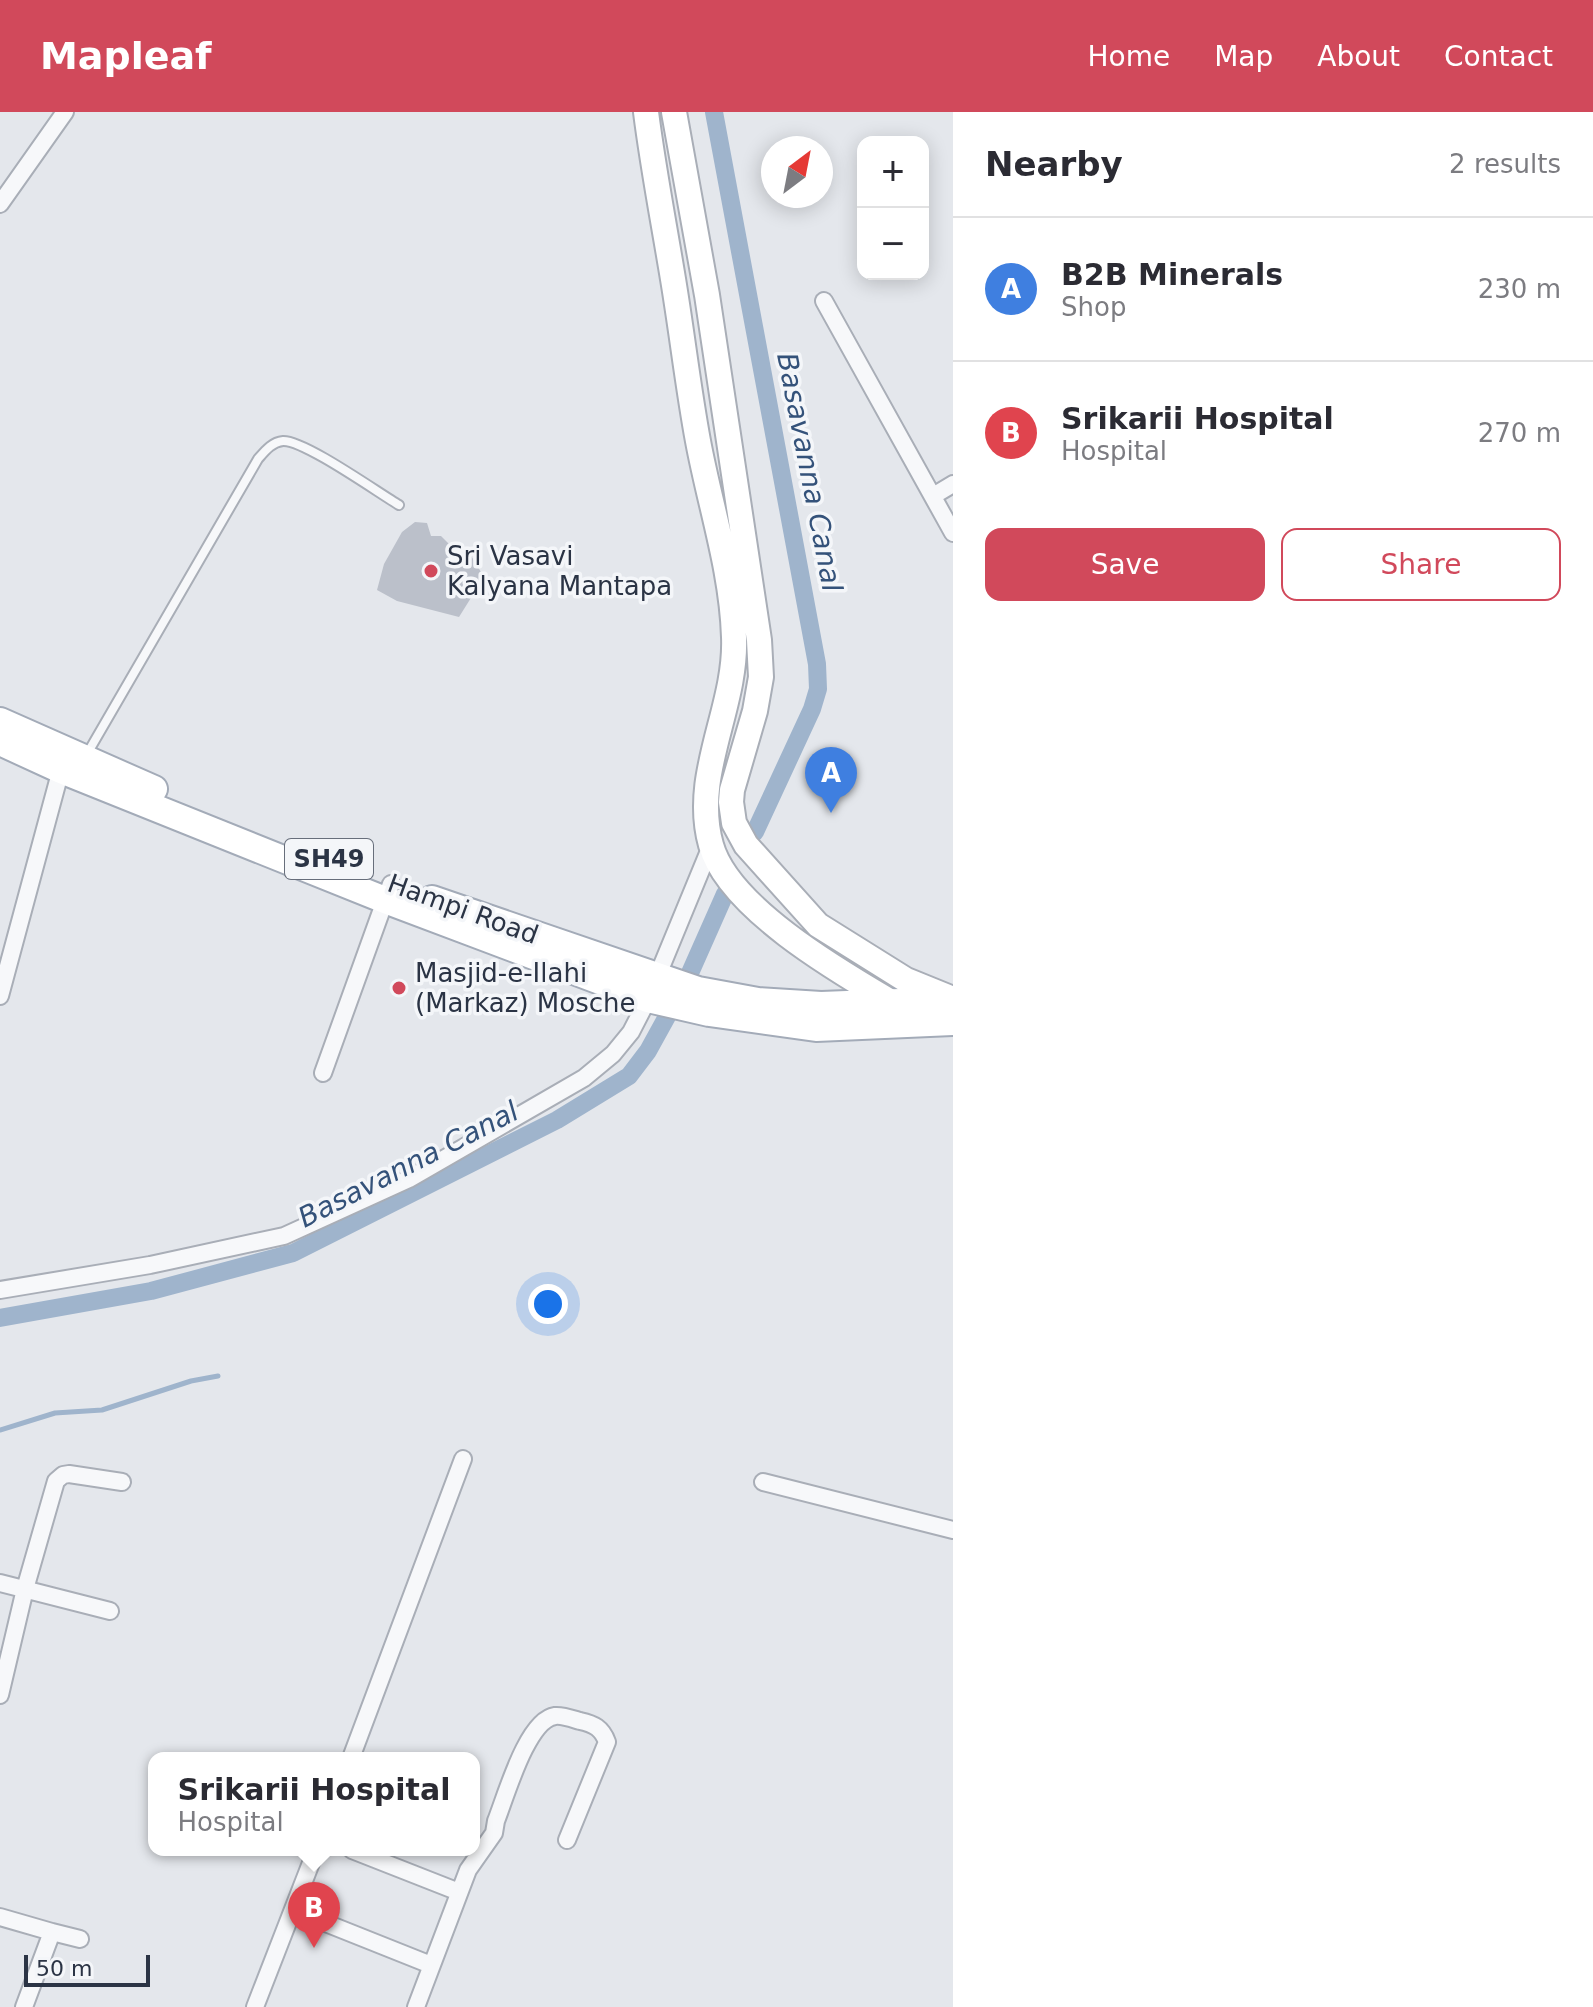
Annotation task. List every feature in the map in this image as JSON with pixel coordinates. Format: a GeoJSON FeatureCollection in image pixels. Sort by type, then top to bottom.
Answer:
{"type":"FeatureCollection","features":[{"type":"Feature","properties":{"kind":"main road"},"geometry":{"type":"LineString","coordinates":[[646,112],[698,441],[730,592],[735,638],[733,673],[707,779],[706,815],[711,846],[733,884],[781,929],[817,956],[891,1002]]}},
{"type":"Feature","properties":{"kind":"main road"},"geometry":{"type":"LineString","coordinates":[[674,112],[707,295],[759,640],[761,677],[755,711],[732,790],[734,823],[746,845],[818,925],[906,980],[953,1000]]}},
{"type":"Feature","properties":{"kind":"main road","name":"Hampi Road"},"geometry":{"type":"LineString","coordinates":[[0,721],[71,760],[388,892],[656,989]]}},
{"type":"Feature","properties":{"kind":"main road","name":"SH49"},"geometry":{"type":"LineString","coordinates":[[0,742],[71,760]]}},
{"type":"Feature","properties":{"kind":"main road","name":"SH49"},"geometry":{"type":"LineString","coordinates":[[656,989],[816,1028],[953,1022]]}},
{"type":"Feature","properties":{"kind":"main road","name":"SH49"},"geometry":{"type":"LineString","coordinates":[[694,1000],[821,1005],[953,1000]]}},
{"type":"Feature","properties":{"kind":"street"},"geometry":{"type":"LineString","coordinates":[[0,204],[65,112]]}},
{"type":"Feature","properties":{"kind":"street"},"geometry":{"type":"LineString","coordinates":[[824,301],[953,533]]}},
{"type":"Feature","properties":{"kind":"street"},"geometry":{"type":"LineString","coordinates":[[933,496],[953,484]]}},
{"type":"Feature","properties":{"kind":"street"},"geometry":{"type":"LineString","coordinates":[[0,996],[71,760]]}},
{"type":"Feature","properties":{"kind":"street"},"geometry":{"type":"LineString","coordinates":[[0,1290],[150,1265],[284,1236],[409,1179],[584,1078],[613,1054],[631,1032],[656,989],[711,846]]}},
{"type":"Feature","properties":{"kind":"street"},"geometry":{"type":"LineString","coordinates":[[323,1073],[388,892]]}},
{"type":"Feature","properties":{"kind":"street"},"geometry":{"type":"LineString","coordinates":[[353,1752],[463,1459]]}},
{"type":"Feature","properties":{"kind":"street"},"geometry":{"type":"LineString","coordinates":[[0,1695],[25,1589],[59,1477],[69,1474],[122,1482]]}},
{"type":"Feature","properties":{"kind":"street"},"geometry":{"type":"LineString","coordinates":[[763,1482],[953,1530]]}},
{"type":"Feature","properties":{"kind":"street"},"geometry":{"type":"LineString","coordinates":[[0,1583],[110,1611]]}},
{"type":"Feature","properties":{"kind":"street"},"geometry":{"type":"LineString","coordinates":[[480,1853],[494,1833],[530,1737],[542,1721],[557,1715],[592,1724],[603,1732],[607,1742],[567,1840]]}},
{"type":"Feature","properties":{"kind":"street"},"geometry":{"type":"LineString","coordinates":[[255,2007],[314,1856]]}},
{"type":"Feature","properties":{"kind":"street"},"geometry":{"type":"LineString","coordinates":[[367,1856],[459,1892]]}},
{"type":"Feature","properties":{"kind":"street"},"geometry":{"type":"LineString","coordinates":[[416,2007],[468,1870],[478,1856]]}},
{"type":"Feature","properties":{"kind":"street"},"geometry":{"type":"LineString","coordinates":[[293,1910],[431,1965]]}},
{"type":"Feature","properties":{"kind":"street"},"geometry":{"type":"LineString","coordinates":[[0,1917],[80,1939]]}},
{"type":"Feature","properties":{"kind":"street"},"geometry":{"type":"LineString","coordinates":[[24,2007],[52,1932]]}},
{"type":"Feature","properties":{"kind":"lane"},"geometry":{"type":"LineString","coordinates":[[71,760],[269,446],[280,441],[303,446],[399,505]]}},
{"type":"Feature","properties":{"kind":"building","name":"Sri Vasavi Kalyana Mantapa"},"geometry":{"type":"Polygon","coordinates":[[[415,522],[427,523],[431,536],[441,536],[462,557],[470,554],[484,577],[459,617],[397,601],[377,590],[384,564],[402,532],[415,522]]]}},
{"type":"Feature","properties":{"kind":"waterway","name":"Basavanna Canal"},"geometry":{"type":"LineString","coordinates":[[714,112],[817,664],[818,689],[812,709],[755,832]]}},
{"type":"Feature","properties":{"kind":"waterway","name":"Basavanna Canal"},"geometry":{"type":"LineString","coordinates":[[0,1318],[151,1291],[293,1253],[557,1120],[629,1076],[648,1051],[686,982],[725,894]]}},
{"type":"Feature","properties":{"kind":"waterway"},"geometry":{"type":"LineString","coordinates":[[0,1430],[55,1413],[102,1410],[191,1381],[218,1376]]}},
{"type":"Feature","properties":{"kind":"place","name":"Sri Vasavi Kalyana Mantapa"},"geometry":{"type":"Point","coordinates":[431,571]}},
{"type":"Feature","properties":{"kind":"place","name":"B2B Minerals"},"geometry":{"type":"Point","coordinates":[831,813]}},
{"type":"Feature","properties":{"kind":"place","name":"Masjid-e-Ilahi (Markaz) Mosche"},"geometry":{"type":"Point","coordinates":[399,988]}},
{"type":"Feature","properties":{"kind":"place","name":"Srikarii Hospital"},"geometry":{"type":"Point","coordinates":[314,1948]}}]}
